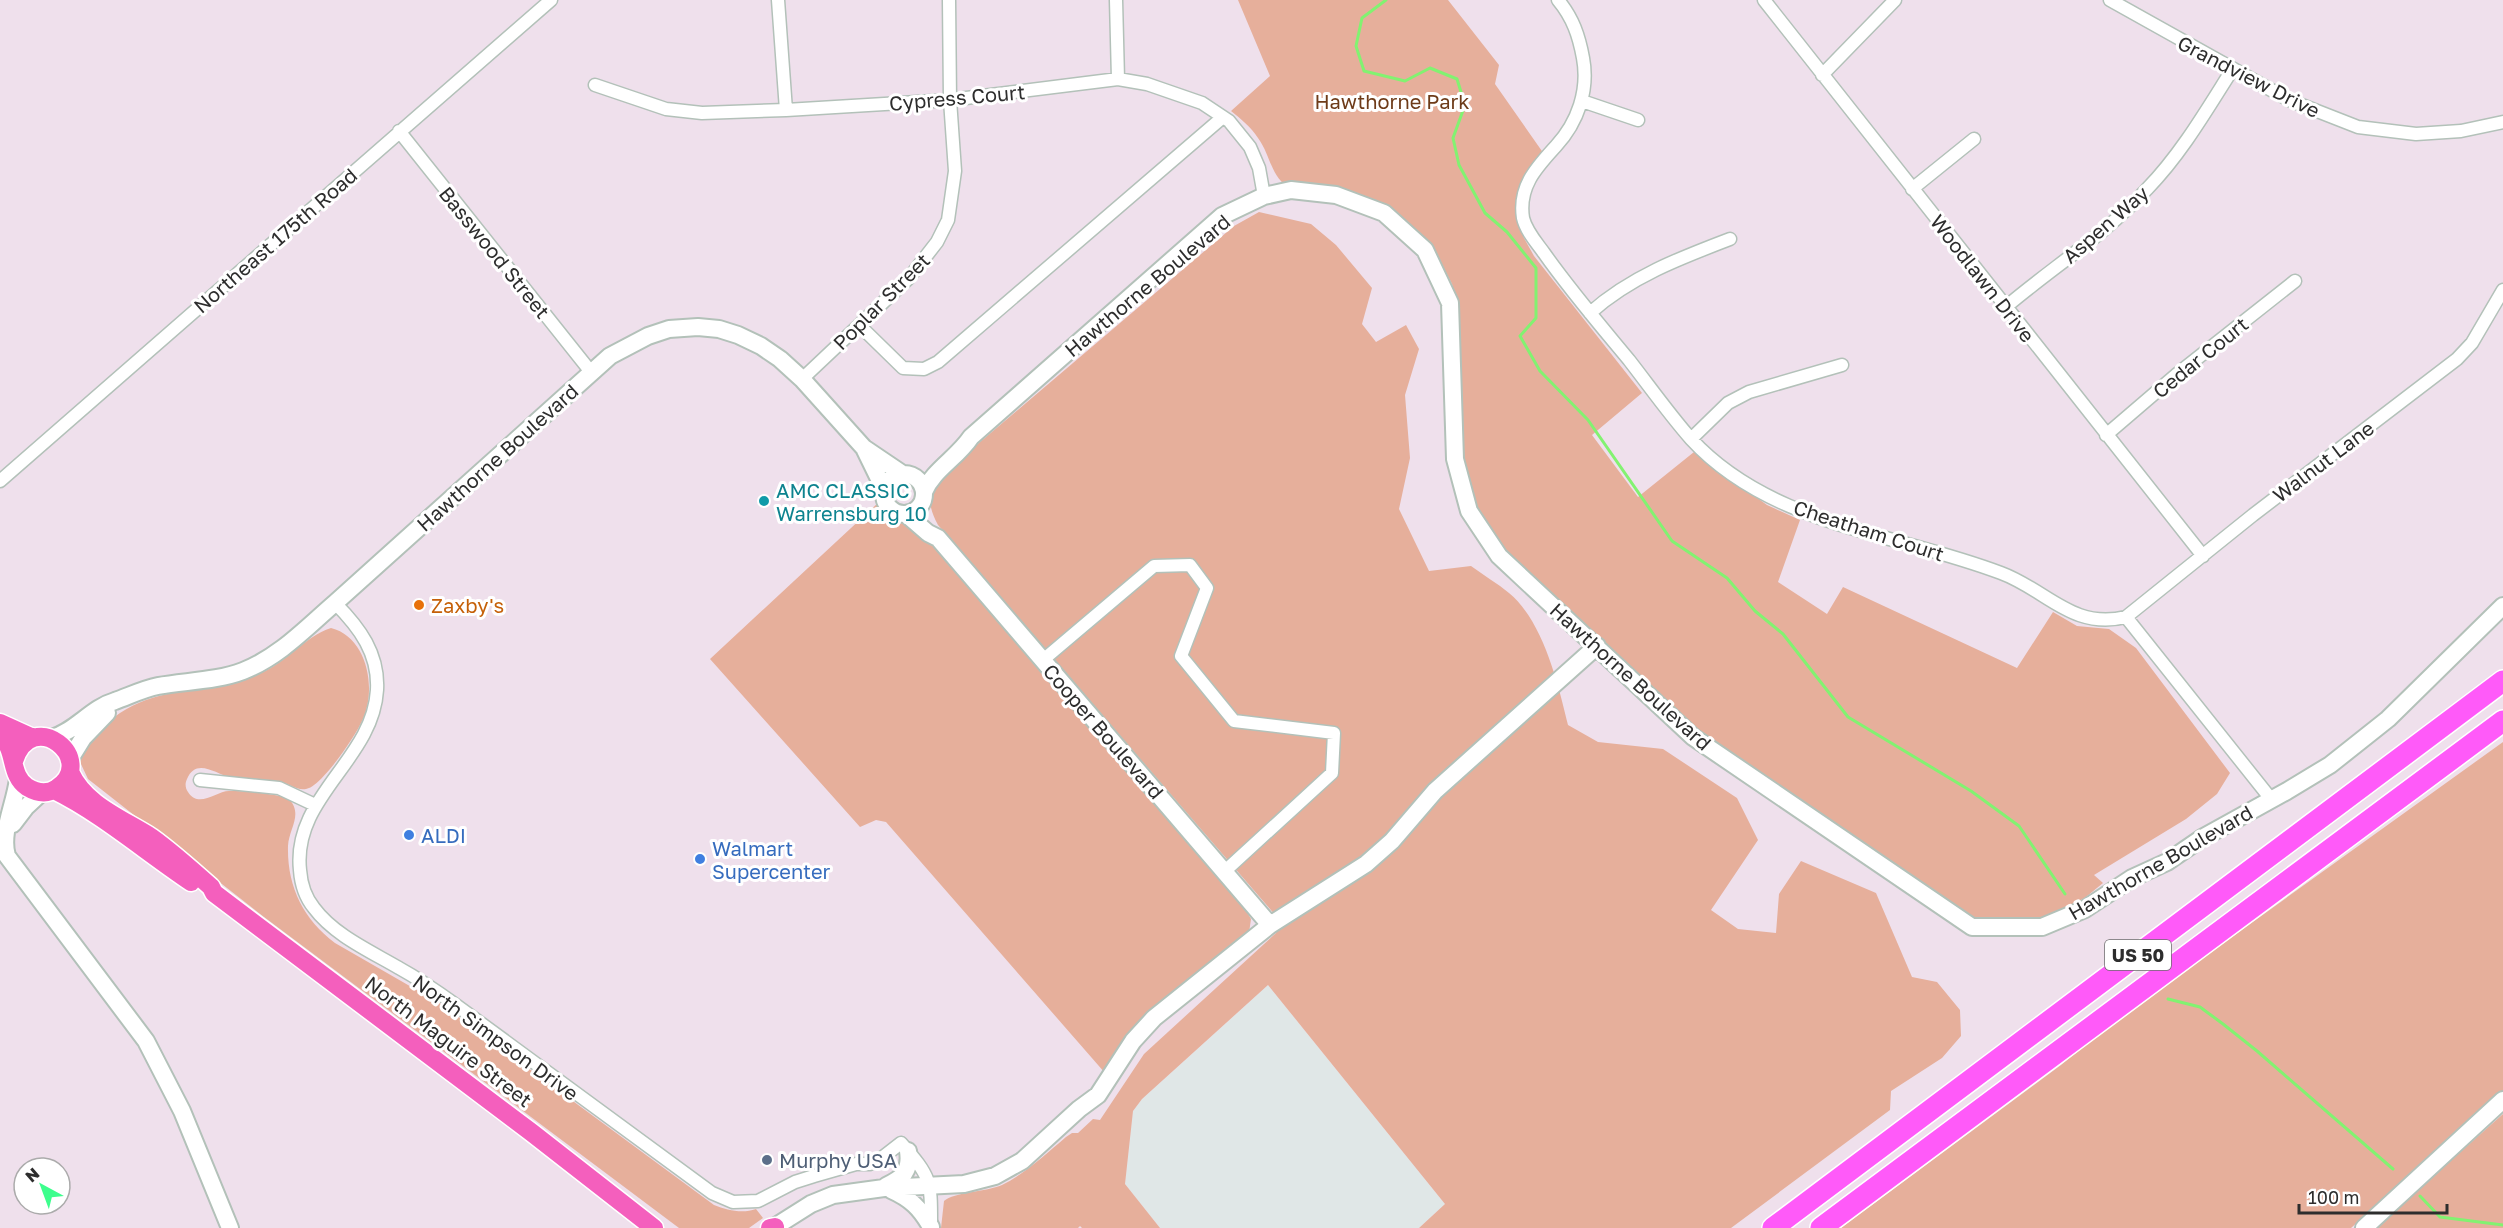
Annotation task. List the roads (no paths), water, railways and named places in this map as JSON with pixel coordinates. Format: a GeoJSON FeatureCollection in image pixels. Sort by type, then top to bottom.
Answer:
{"type":"FeatureCollection","features":[{"type":"Feature","properties":{"kind":"highway"},"geometry":{"type":"LineString","coordinates":[[2453,719],[2503,663]]}},
{"type":"Feature","properties":{"kind":"highway","name":"US 50"},"geometry":{"type":"LineString","coordinates":[[1773,1228],[2503,681]]}},
{"type":"Feature","properties":{"kind":"highway","name":"US 50"},"geometry":{"type":"LineString","coordinates":[[1821,1228],[2503,721]]}},
{"type":"Feature","properties":{"kind":"highway"},"geometry":{"type":"LineString","coordinates":[[2428,777],[2503,732]]}},
{"type":"Feature","properties":{"kind":"main road"},"geometry":{"type":"LineString","coordinates":[[0,723],[33,738],[52,738],[65,748],[70,765],[64,782],[47,792],[29,788],[18,779],[9,746],[0,735]]}},
{"type":"Feature","properties":{"kind":"main road"},"geometry":{"type":"LineString","coordinates":[[14,760],[23,744],[33,738]]}},
{"type":"Feature","properties":{"kind":"main road","name":"North Maguire Street"},"geometry":{"type":"LineString","coordinates":[[70,765],[78,787],[92,801],[166,848],[212,887],[214,893]]}},
{"type":"Feature","properties":{"kind":"main road","name":"North Maguire Street"},"geometry":{"type":"LineString","coordinates":[[47,792],[87,808],[146,852],[207,892],[214,893],[531,1131],[654,1228]]}},
{"type":"Feature","properties":{"kind":"street","name":"Northeast 175th Road"},"geometry":{"type":"LineString","coordinates":[[0,481],[550,0]]}},
{"type":"Feature","properties":{"kind":"street"},"geometry":{"type":"LineString","coordinates":[[778,0],[786,110]]}},
{"type":"Feature","properties":{"kind":"street","name":"Poplar Street"},"geometry":{"type":"LineString","coordinates":[[802,379],[924,260],[937,242],[948,220],[955,171],[950,99],[949,0]]}},
{"type":"Feature","properties":{"kind":"street"},"geometry":{"type":"LineString","coordinates":[[1116,0],[1118,79]]}},
{"type":"Feature","properties":{"kind":"street","name":"Cheatham Court"},"geometry":{"type":"LineString","coordinates":[[1558,0],[1575,25],[1579,37],[1585,71],[1582,101],[1570,128],[1557,146],[1539,163],[1529,179],[1523,219],[1528,232],[1691,439],[1706,455],[1746,484],[1808,514],[1890,541],[1964,560],[2003,573],[2022,582],[2062,609],[2085,618],[2111,621],[2126,617]]}},
{"type":"Feature","properties":{"kind":"street","name":"Woodlawn Drive"},"geometry":{"type":"LineString","coordinates":[[1764,0],[2203,556]]}},
{"type":"Feature","properties":{"kind":"street"},"geometry":{"type":"LineString","coordinates":[[1822,75],[1895,0]]}},
{"type":"Feature","properties":{"kind":"street","name":"Grandview Drive"},"geometry":{"type":"LineString","coordinates":[[2110,0],[2289,100],[2358,127],[2416,134],[2462,131],[2503,122]]}},
{"type":"Feature","properties":{"kind":"street","name":"Aspen Way"},"geometry":{"type":"LineString","coordinates":[[2007,306],[2120,216],[2149,188],[2190,135],[2232,70]]}},
{"type":"Feature","properties":{"kind":"street","name":"Cypress Court"},"geometry":{"type":"LineString","coordinates":[[595,85],[666,109],[702,113],[950,99],[1118,79],[1147,84],[1202,103],[1223,117],[1250,147],[1259,168],[1264,196]]}},
{"type":"Feature","properties":{"kind":"street"},"geometry":{"type":"LineString","coordinates":[[1582,101],[1638,120]]}},
{"type":"Feature","properties":{"kind":"street"},"geometry":{"type":"LineString","coordinates":[[859,325],[903,368],[924,369],[938,362],[1223,117]]}},
{"type":"Feature","properties":{"kind":"street","name":"Basswood Street"},"geometry":{"type":"LineString","coordinates":[[399,131],[591,372]]}},
{"type":"Feature","properties":{"kind":"street"},"geometry":{"type":"LineString","coordinates":[[1912,189],[1974,139]]}},
{"type":"Feature","properties":{"kind":"street","name":"Hawthorne Boulevard"},"geometry":{"type":"LineString","coordinates":[[924,494],[931,478],[961,452],[971,437],[1222,216],[1264,196],[1291,190],[1336,195],[1384,213],[1425,250],[1450,303],[1455,459],[1469,511],[1499,556],[1693,737],[1972,927],[2042,927],[2085,909],[2132,878],[2167,862],[2211,832],[2330,765],[2420,690],[2503,606]]}},
{"type":"Feature","properties":{"kind":"street"},"geometry":{"type":"LineString","coordinates":[[1590,313],[1608,297],[1653,271],[1730,239]]}},
{"type":"Feature","properties":{"kind":"street","name":"Cedar Court"},"geometry":{"type":"LineString","coordinates":[[2106,435],[2176,375],[2295,281]]}},
{"type":"Feature","properties":{"kind":"street","name":"Walnut Lane"},"geometry":{"type":"LineString","coordinates":[[2126,617],[2253,515],[2457,359],[2472,343],[2503,290]]}},
{"type":"Feature","properties":{"kind":"street","name":"Hawthorne Boulevard"},"geometry":{"type":"LineString","coordinates":[[52,738],[63,734],[105,705],[155,687],[242,672],[265,661],[335,603],[610,356],[648,336],[669,329],[698,327],[719,329],[761,346],[780,359],[802,379],[864,448],[884,489]]}},
{"type":"Feature","properties":{"kind":"street"},"geometry":{"type":"LineString","coordinates":[[1691,439],[1728,403],[1749,392],[1842,365]]}},
{"type":"Feature","properties":{"kind":"street","name":"Hawthorne Boulevard"},"geometry":{"type":"LineString","coordinates":[[864,448],[906,474],[928,466],[953,444],[971,437]]}},
{"type":"Feature","properties":{"kind":"street"},"geometry":{"type":"LineString","coordinates":[[906,474],[920,481],[924,494],[918,508],[906,514],[894,512],[888,507],[885,502],[884,489],[890,478],[906,474]]}},
{"type":"Feature","properties":{"kind":"street","name":"Cooper Boulevard"},"geometry":{"type":"LineString","coordinates":[[924,494],[928,516],[938,538],[1270,925]]}},
{"type":"Feature","properties":{"kind":"street","name":"Cooper Boulevard"},"geometry":{"type":"LineString","coordinates":[[906,514],[928,533],[938,538]]}},
{"type":"Feature","properties":{"kind":"street"},"geometry":{"type":"LineString","coordinates":[[1043,660],[1154,566],[1190,565],[1207,588],[1181,656],[1234,721],[1334,733],[1332,773],[1225,871]]}},
{"type":"Feature","properties":{"kind":"street","name":"North Simpson Drive"},"geometry":{"type":"LineString","coordinates":[[335,603],[349,618],[370,649],[375,662],[376,700],[373,718],[363,738],[315,805],[301,841],[299,859],[306,896],[315,909],[337,931],[438,992],[712,1193],[732,1203],[758,1201],[789,1185],[814,1176],[856,1164],[870,1164],[901,1143],[908,1151]]}},
{"type":"Feature","properties":{"kind":"street"},"geometry":{"type":"LineString","coordinates":[[2126,617],[2271,799]]}},
{"type":"Feature","properties":{"kind":"street"},"geometry":{"type":"LineString","coordinates":[[773,1228],[811,1204],[833,1195],[884,1188],[964,1184],[995,1176],[1022,1161],[1079,1109],[1098,1095],[1133,1041],[1154,1018],[1270,925],[1366,864],[1392,842],[1435,791],[1597,646]]}},
{"type":"Feature","properties":{"kind":"street","name":"Hawthorne Boulevard"},"geometry":{"type":"LineString","coordinates":[[70,765],[91,728],[123,699]]}},
{"type":"Feature","properties":{"kind":"street"},"geometry":{"type":"LineString","coordinates":[[18,779],[14,804],[4,835],[4,848],[11,863],[146,1041],[182,1111],[230,1228]]}},
{"type":"Feature","properties":{"kind":"street"},"geometry":{"type":"LineString","coordinates":[[200,780],[279,788],[315,805]]}},
{"type":"Feature","properties":{"kind":"street"},"geometry":{"type":"LineString","coordinates":[[4,835],[26,807],[47,792]]}},
{"type":"Feature","properties":{"kind":"street"},"geometry":{"type":"LineString","coordinates":[[2364,1228],[2503,1100]]}},
{"type":"Feature","properties":{"kind":"street"},"geometry":{"type":"LineString","coordinates":[[908,1151],[926,1172],[930,1186],[931,1227]]}},
{"type":"Feature","properties":{"kind":"street"},"geometry":{"type":"LineString","coordinates":[[884,1188],[903,1177],[910,1163],[908,1151]]}},
{"type":"Feature","properties":{"kind":"street"},"geometry":{"type":"LineString","coordinates":[[884,1188],[911,1200],[931,1227]]}},
{"type":"Feature","properties":{"kind":"waterway"},"geometry":{"type":"LineString","coordinates":[[1386,0],[1362,18],[1356,46],[1364,71],[1405,81],[1430,68],[1457,79],[1465,105],[1453,138],[1459,165],[1485,213],[1507,232],[1536,268],[1536,318],[1520,336],[1540,371],[1588,420],[1672,541],[1727,578],[1755,611],[1783,634],[1848,717],[1971,791],[2019,826],[2065,894]]}},
{"type":"Feature","properties":{"kind":"waterway"},"geometry":{"type":"LineString","coordinates":[[2168,999],[2200,1007],[2223,1024],[2393,1169]]}},
{"type":"Feature","properties":{"kind":"waterway"},"geometry":{"type":"LineString","coordinates":[[2420,1196],[2440,1217],[2503,1225]]}},
{"type":"Feature","properties":{"kind":"place","name":"AMC CLASSIC Warrensburg 10"},"geometry":{"type":"Point","coordinates":[764,501]}},
{"type":"Feature","properties":{"kind":"place","name":"Zaxby's"},"geometry":{"type":"Point","coordinates":[419,605]}},
{"type":"Feature","properties":{"kind":"place","name":"ALDI"},"geometry":{"type":"Point","coordinates":[409,835]}},
{"type":"Feature","properties":{"kind":"place","name":"Walmart Supercenter"},"geometry":{"type":"Point","coordinates":[700,859]}},
{"type":"Feature","properties":{"kind":"place","name":"Murphy USA"},"geometry":{"type":"Point","coordinates":[767,1160]}},
{"type":"Feature","properties":{"kind":"park label","name":"Hawthorne Park"},"geometry":{"type":"Point","coordinates":[1392,101]}}]}
